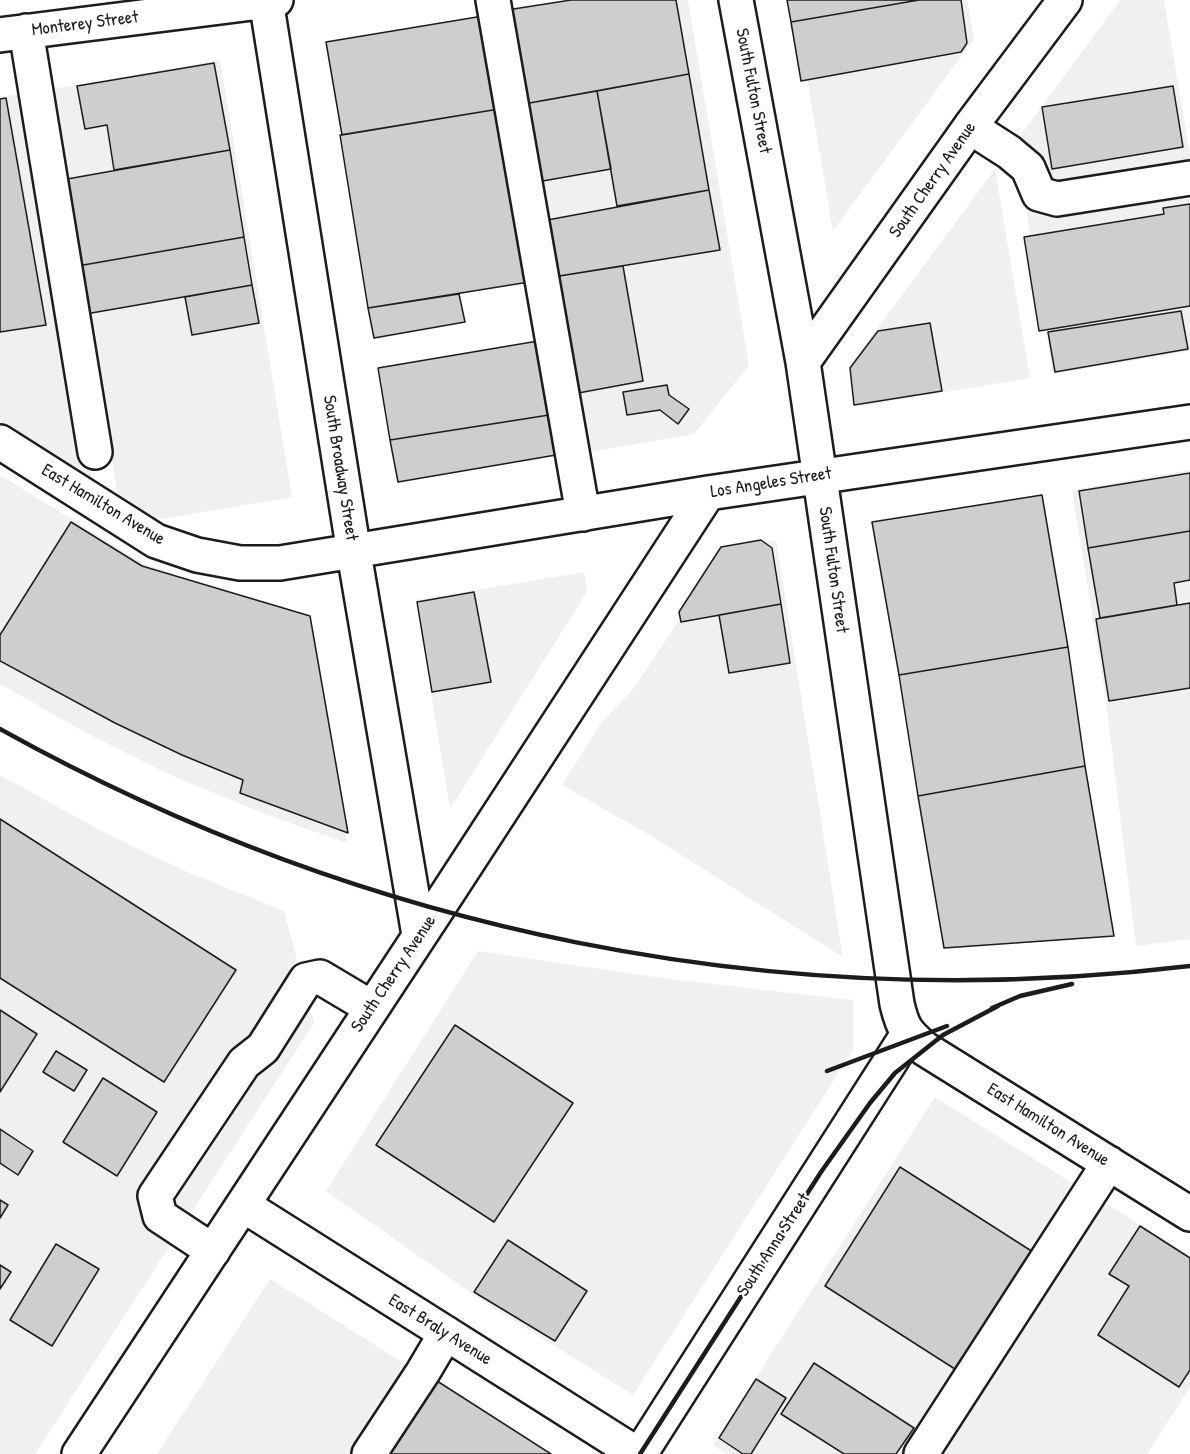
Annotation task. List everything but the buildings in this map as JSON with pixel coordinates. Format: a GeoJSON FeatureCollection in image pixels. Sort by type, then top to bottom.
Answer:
{"type":"FeatureCollection","features":[{"type":"Feature","properties":{"kind":"street"},"geometry":{"type":"LineString","coordinates":[[493,0],[583,514]]}},
{"type":"Feature","properties":{"kind":"street","name":"South Fulton Street"},"geometry":{"type":"LineString","coordinates":[[736,0],[803,363],[897,1004],[908,1035]]}},
{"type":"Feature","properties":{"kind":"street","name":"South Cherry Avenue"},"geometry":{"type":"LineString","coordinates":[[803,363],[970,127],[1065,0]]}},
{"type":"Feature","properties":{"kind":"street","name":"Monterey Street"},"geometry":{"type":"LineString","coordinates":[[13,33],[270,1]]}},
{"type":"Feature","properties":{"kind":"street","name":"South Broadway Street"},"geometry":{"type":"LineString","coordinates":[[270,1],[354,553],[419,935]]}},
{"type":"Feature","properties":{"kind":"street"},"geometry":{"type":"LineString","coordinates":[[13,33],[94,452]]}},
{"type":"Feature","properties":{"kind":"street"},"geometry":{"type":"LineString","coordinates":[[970,127],[1020,160],[1028,168],[1039,194],[1057,199],[1190,178]]}},
{"type":"Feature","properties":{"kind":"street","name":"Los Angeles Street"},"geometry":{"type":"LineString","coordinates":[[354,553],[708,493],[1190,422]]}},
{"type":"Feature","properties":{"kind":"street","name":"East Hamilton Avenue"},"geometry":{"type":"LineString","coordinates":[[0,442],[156,541],[197,555],[240,563],[280,563],[354,553]]}},
{"type":"Feature","properties":{"kind":"street","name":"South Cherry Avenue"},"geometry":{"type":"LineString","coordinates":[[79,1454],[708,493]]}},
{"type":"Feature","properties":{"kind":"street"},"geometry":{"type":"LineString","coordinates":[[213,1251],[160,1216],[156,1196],[244,1063],[263,1048],[306,980],[320,977],[372,1008]]}},
{"type":"Feature","properties":{"kind":"street","name":"East Hamilton Avenue"},"geometry":{"type":"LineString","coordinates":[[908,1035],[925,1049],[1190,1214]]}},
{"type":"Feature","properties":{"kind":"street","name":"South Anna Street"},"geometry":{"type":"LineString","coordinates":[[638,1454],[908,1035]]}},
{"type":"Feature","properties":{"kind":"street"},"geometry":{"type":"LineString","coordinates":[[921,1454],[1108,1162]]}},
{"type":"Feature","properties":{"kind":"street","name":"East Braly Avenue"},"geometry":{"type":"LineString","coordinates":[[243,1205],[638,1454]]}},
{"type":"Feature","properties":{"kind":"street"},"geometry":{"type":"LineString","coordinates":[[369,1454],[446,1333]]}},
{"type":"Feature","properties":{"kind":"shaded area"},"geometry":{"type":"Polygon","coordinates":[[[574,0],[688,0],[749,365],[694,434],[589,452],[516,10],[574,0]]]}},
{"type":"Feature","properties":{"kind":"shaded area"},"geometry":{"type":"Polygon","coordinates":[[[794,0],[967,0],[974,39],[833,231],[794,0]]]}},
{"type":"Feature","properties":{"kind":"shaded area"},"geometry":{"type":"Polygon","coordinates":[[[1120,0],[1164,0],[1190,155],[1190,351],[1053,374],[1015,143],[1120,0]]]}},
{"type":"Feature","properties":{"kind":"shaded area"},"geometry":{"type":"Polygon","coordinates":[[[220,60],[292,497],[155,520],[118,498],[52,89],[220,60]]]}},
{"type":"Feature","properties":{"kind":"shaded area"},"geometry":{"type":"Polygon","coordinates":[[[29,92],[92,481],[0,422],[0,97],[29,92]]]}},
{"type":"Feature","properties":{"kind":"shaded area"},"geometry":{"type":"Polygon","coordinates":[[[995,169],[1030,378],[861,406],[854,360],[995,169]]]}},
{"type":"Feature","properties":{"kind":"shaded area"},"geometry":{"type":"Polygon","coordinates":[[[1190,470],[1190,939],[1136,946],[1105,694],[1072,490],[1190,470]]]}},
{"type":"Feature","properties":{"kind":"shaded area"},"geometry":{"type":"Polygon","coordinates":[[[0,475],[145,564],[215,588],[313,627],[347,843],[270,816],[168,774],[92,736],[0,684],[0,475]]]}},
{"type":"Feature","properties":{"kind":"shaded area"},"geometry":{"type":"Polygon","coordinates":[[[776,540],[843,957],[651,836],[562,785],[601,723],[634,688],[727,548],[776,540]]]}},
{"type":"Feature","properties":{"kind":"shaded area"},"geometry":{"type":"Polygon","coordinates":[[[584,572],[587,592],[450,809],[416,600],[584,572]]]}},
{"type":"Feature","properties":{"kind":"shaded area"},"geometry":{"type":"Polygon","coordinates":[[[0,775],[107,834],[185,871],[284,911],[314,1023],[35,1454],[0,1454],[0,775]]]}},
{"type":"Feature","properties":{"kind":"shaded area"},"geometry":{"type":"Polygon","coordinates":[[[478,951],[669,979],[853,1000],[853,1050],[633,1395],[484,1302],[326,1191],[478,951]]]}},
{"type":"Feature","properties":{"kind":"shaded area"},"geometry":{"type":"Polygon","coordinates":[[[935,1097],[1085,1191],[917,1454],[727,1454],[713,1445],[935,1097]]]}},
{"type":"Feature","properties":{"kind":"shaded area"},"geometry":{"type":"Polygon","coordinates":[[[1100,1200],[1190,1256],[1190,1387],[1147,1454],[938,1454],[1100,1200]]]}},
{"type":"Feature","properties":{"kind":"shaded area"},"geometry":{"type":"Polygon","coordinates":[[[270,1279],[418,1372],[365,1454],[157,1454],[270,1279]]]}},
{"type":"Feature","properties":{"kind":"railway"},"geometry":{"type":"LineString","coordinates":[[0,729],[139,800],[282,859],[428,906],[576,942],[727,967],[880,979],[1035,978],[1190,966]]}},
{"type":"Feature","properties":{"kind":"railway"},"geometry":{"type":"LineString","coordinates":[[992,1008],[1020,996],[1072,984]]}},
{"type":"Feature","properties":{"kind":"railway"},"geometry":{"type":"LineString","coordinates":[[640,1454],[821,1172],[870,1103],[895,1073],[943,1035],[998,1006]]}},
{"type":"Feature","properties":{"kind":"railway"},"geometry":{"type":"LineString","coordinates":[[827,1071],[947,1026]]}}]}
